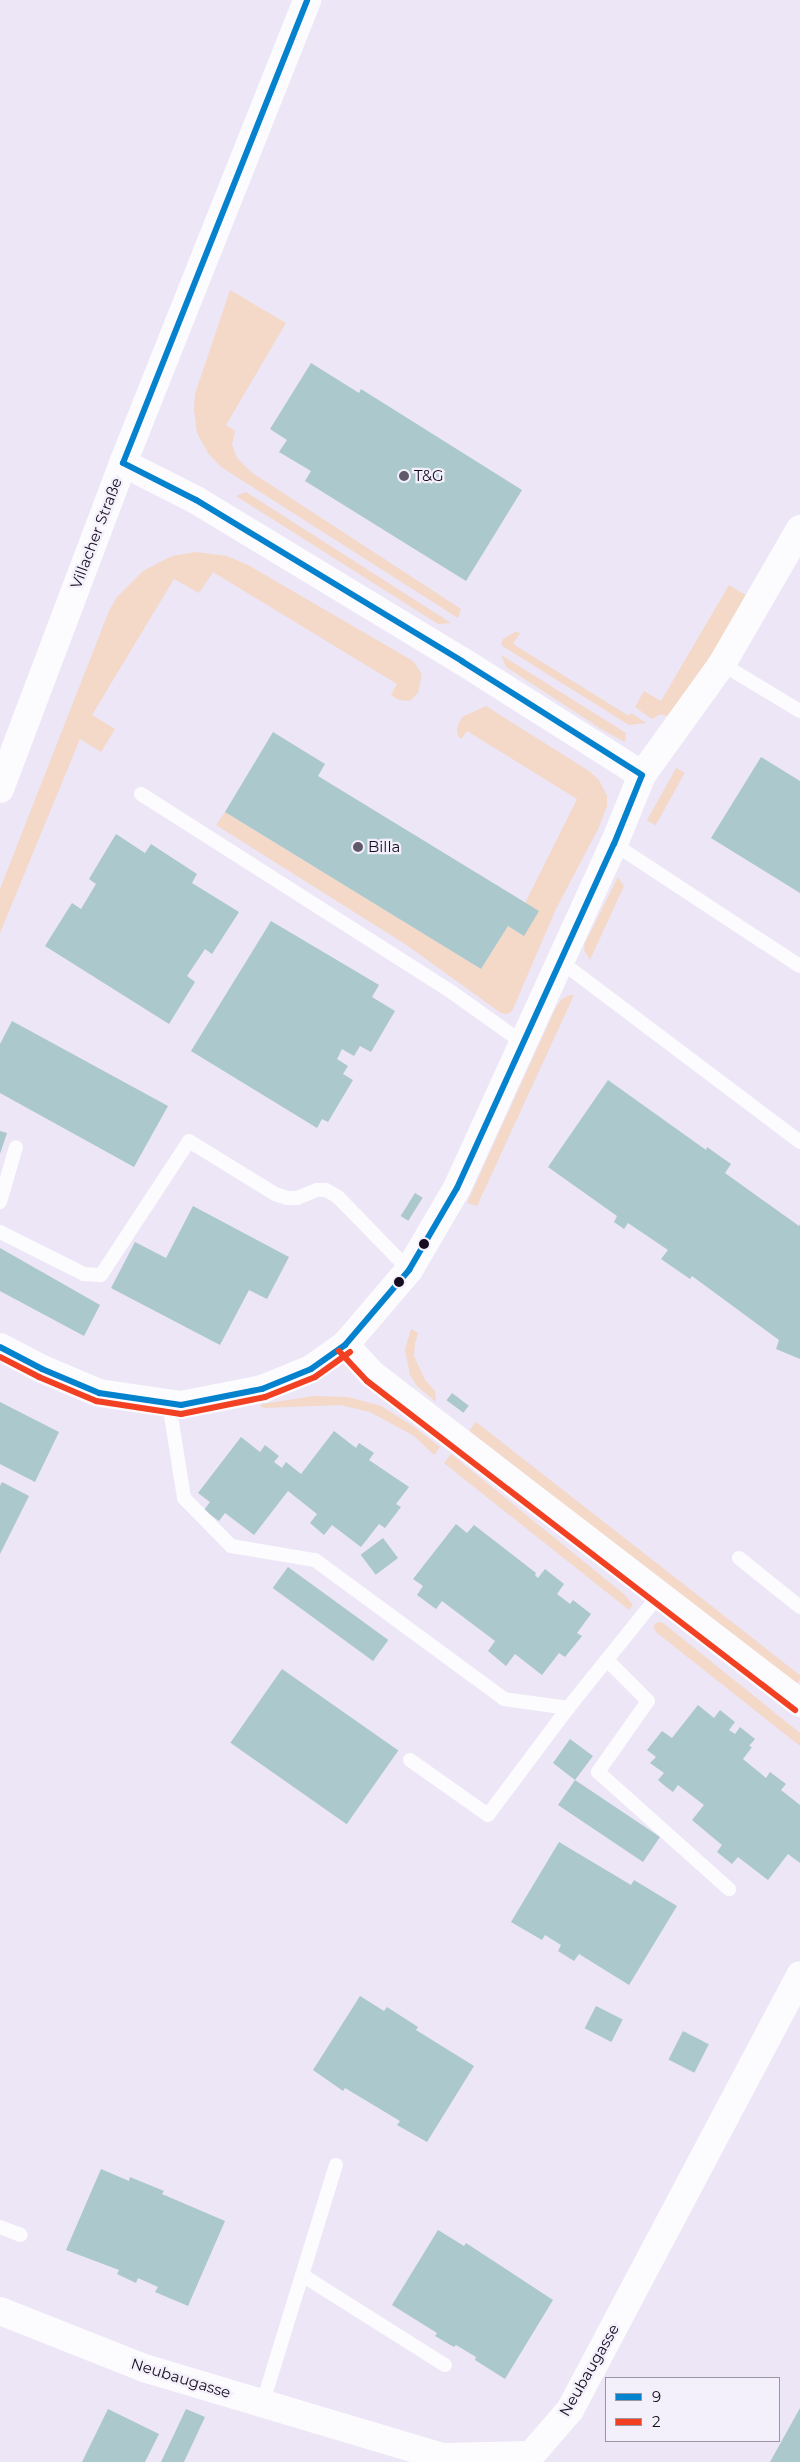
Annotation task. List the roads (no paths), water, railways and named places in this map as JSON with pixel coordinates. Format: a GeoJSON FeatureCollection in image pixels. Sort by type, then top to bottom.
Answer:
{"type":"FeatureCollection","features":[{"type":"Feature","properties":{"kind":"street","name":"Villacher Straße"},"geometry":{"type":"LineString","coordinates":[[0,789],[123,463],[307,0]]}},
{"type":"Feature","properties":{"kind":"street"},"geometry":{"type":"LineString","coordinates":[[123,463],[212,510],[462,661],[642,775]]}},
{"type":"Feature","properties":{"kind":"street"},"geometry":{"type":"LineString","coordinates":[[0,1346],[42,1369],[99,1393],[181,1405],[262,1389],[310,1368],[345,1345],[409,1270],[457,1188],[614,844],[642,775],[722,664],[800,529]]}},
{"type":"Feature","properties":{"kind":"street"},"geometry":{"type":"LineString","coordinates":[[345,1345],[379,1380],[800,1703]]}},
{"type":"Feature","properties":{"kind":"street","name":"Neubaugasse"},"geometry":{"type":"LineString","coordinates":[[0,2311],[144,2368],[443,2457],[531,2455],[570,2410],[800,1975]]}},
{"type":"Feature","properties":{"kind":"lane"},"geometry":{"type":"LineString","coordinates":[[722,664],[800,711]]}},
{"type":"Feature","properties":{"kind":"lane"},"geometry":{"type":"LineString","coordinates":[[141,794],[437,983],[523,1043]]}},
{"type":"Feature","properties":{"kind":"lane"},"geometry":{"type":"LineString","coordinates":[[614,844],[800,966]]}},
{"type":"Feature","properties":{"kind":"lane"},"geometry":{"type":"LineString","coordinates":[[560,960],[800,1142]]}},
{"type":"Feature","properties":{"kind":"lane"},"geometry":{"type":"LineString","coordinates":[[0,1232],[84,1274],[101,1275],[189,1141],[275,1194],[287,1198],[297,1198],[317,1190],[326,1190],[338,1197],[409,1270]]}},
{"type":"Feature","properties":{"kind":"lane"},"geometry":{"type":"LineString","coordinates":[[0,1202],[16,1147]]}},
{"type":"Feature","properties":{"kind":"lane"},"geometry":{"type":"LineString","coordinates":[[169,1403],[184,1498],[231,1546],[316,1560],[504,1699],[568,1708]]}},
{"type":"Feature","properties":{"kind":"lane"},"geometry":{"type":"LineString","coordinates":[[739,1558],[800,1607]]}},
{"type":"Feature","properties":{"kind":"lane"},"geometry":{"type":"LineString","coordinates":[[410,1760],[488,1815],[568,1708],[659,1595]]}},
{"type":"Feature","properties":{"kind":"lane"},"geometry":{"type":"LineString","coordinates":[[607,1660],[648,1701],[598,1772],[729,1889]]}},
{"type":"Feature","properties":{"kind":"lane"},"geometry":{"type":"LineString","coordinates":[[263,2402],[336,2165]]}},
{"type":"Feature","properties":{"kind":"lane"},"geometry":{"type":"LineString","coordinates":[[0,2227],[21,2235]]}},
{"type":"Feature","properties":{"kind":"lane"},"geometry":{"type":"LineString","coordinates":[[302,2275],[445,2365]]}},
{"type":"Feature","properties":{"kind":"place","name":"T&G"},"geometry":{"type":"Point","coordinates":[404,476]}},
{"type":"Feature","properties":{"kind":"place","name":"Billa"},"geometry":{"type":"Point","coordinates":[358,847]}}]}
